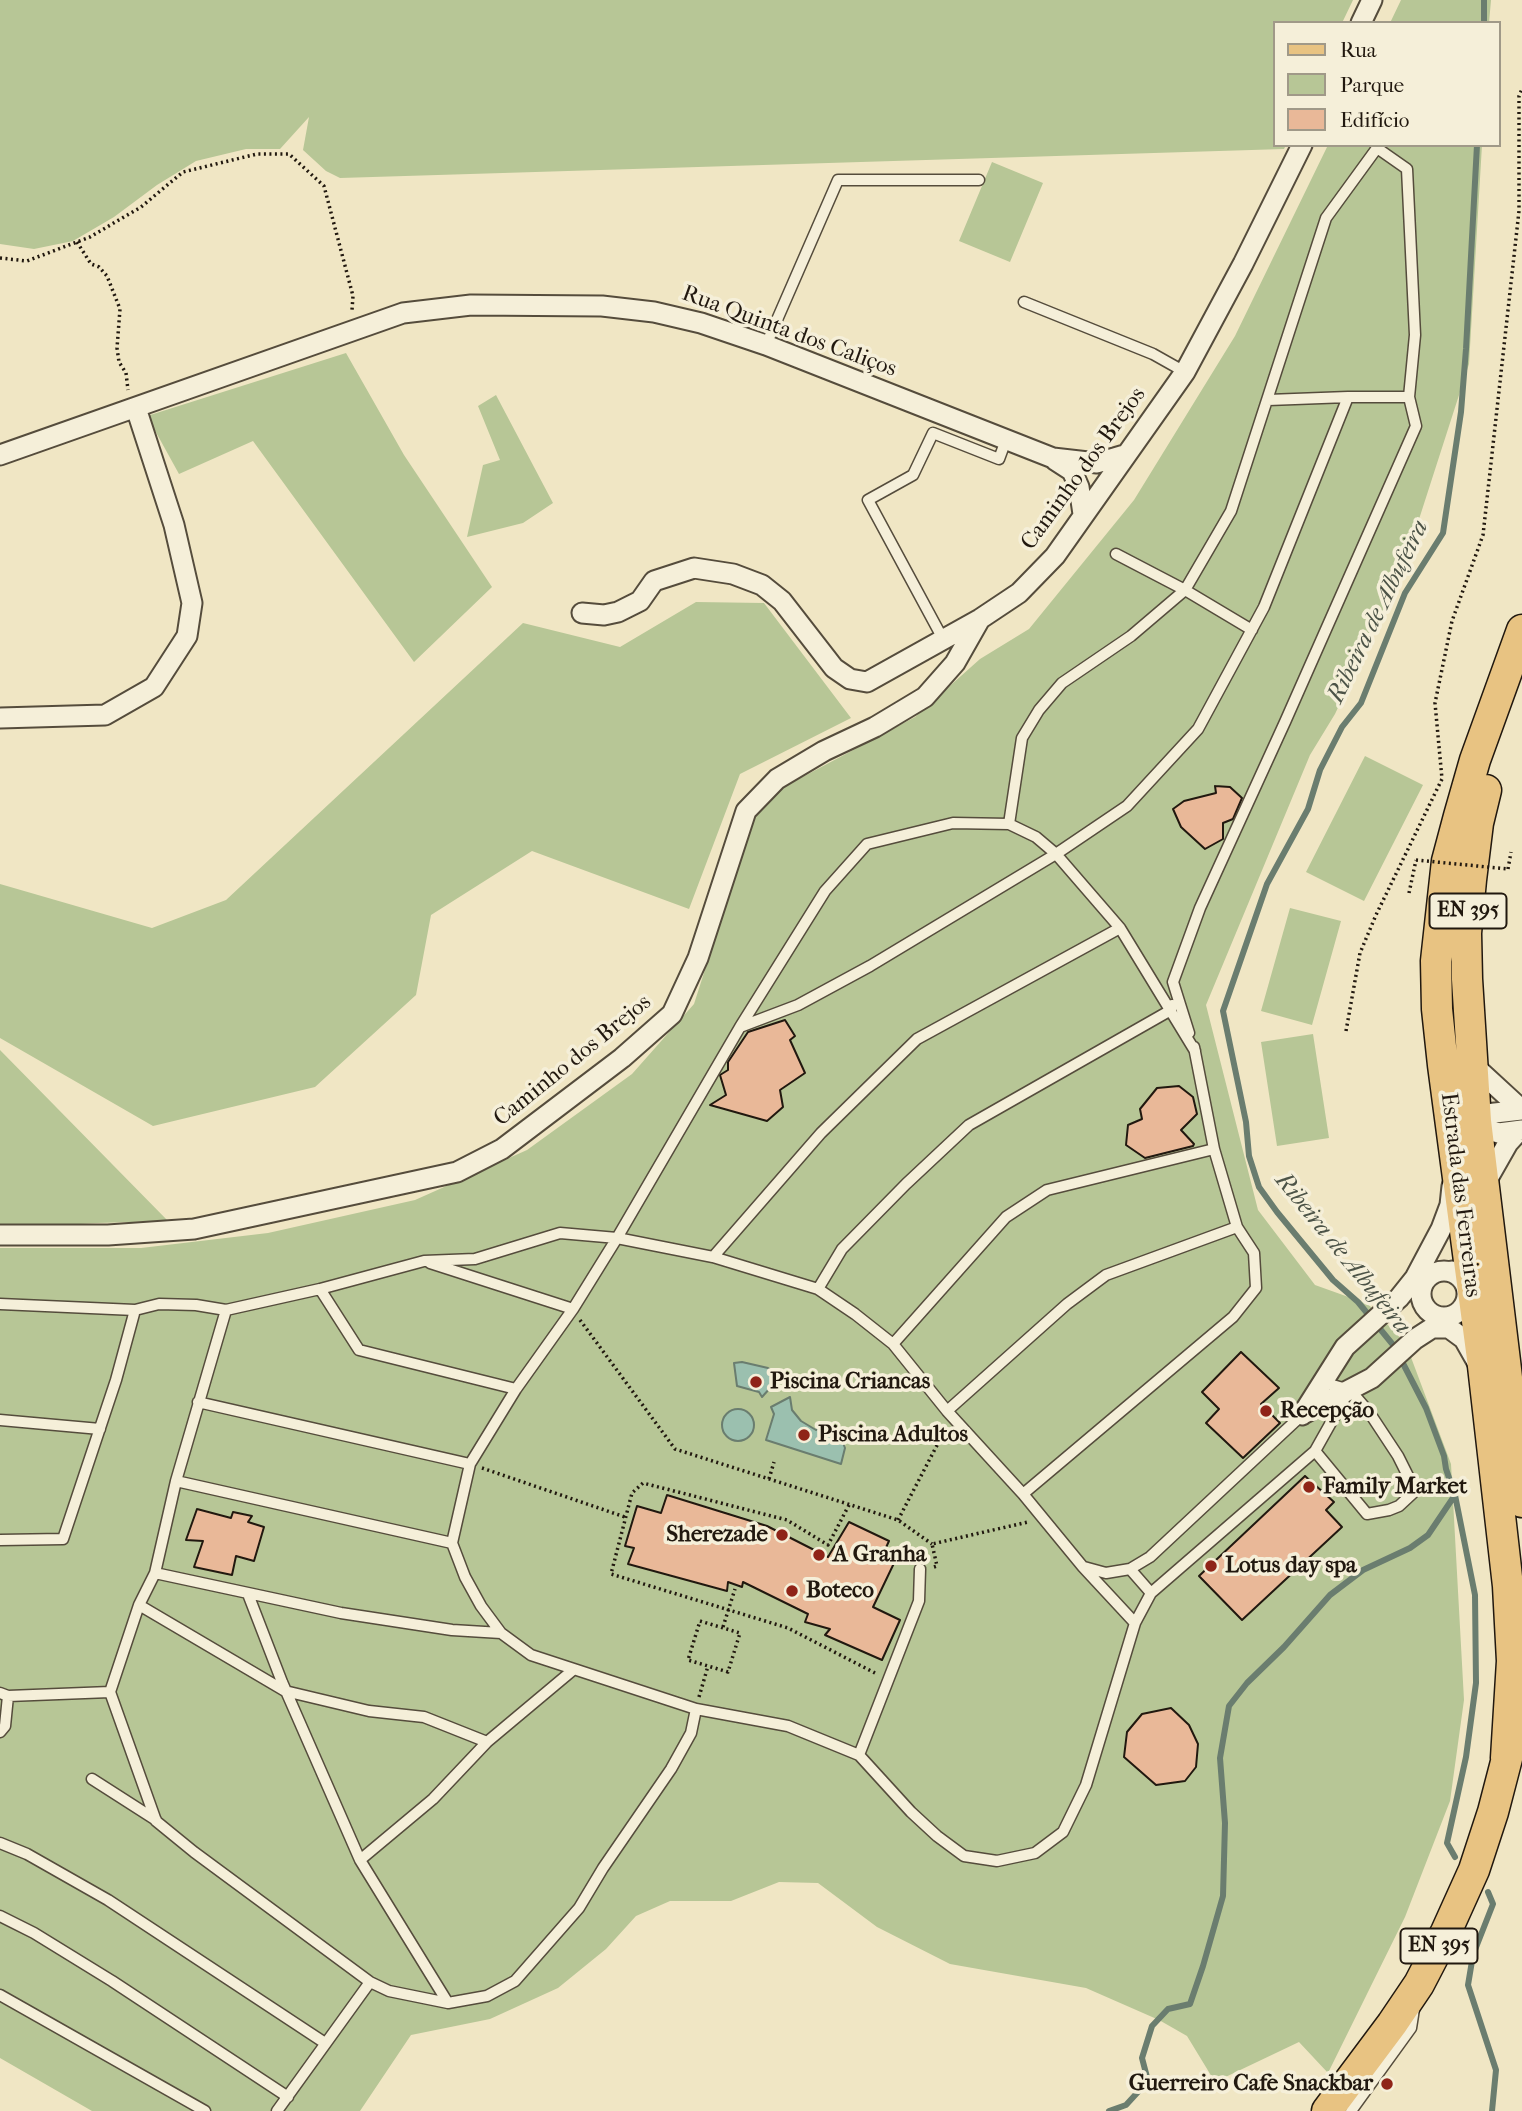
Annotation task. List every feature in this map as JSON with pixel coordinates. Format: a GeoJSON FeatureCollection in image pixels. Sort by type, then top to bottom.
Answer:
{"type":"FeatureCollection","features":[{"type":"Feature","properties":{"kind":"main road","name":"Estrada das Ferreiras"},"geometry":{"type":"LineString","coordinates":[[1506,1759],[1513,1607],[1485,1385],[1468,1287],[1437,1009],[1438,936],[1447,861],[1475,760],[1520,636]]}},
{"type":"Feature","properties":{"kind":"main road","name":"Estrada das Ferreiras"},"geometry":{"type":"LineString","coordinates":[[1520,636],[1478,823],[1466,933],[1476,1121],[1522,1502]]}},
{"type":"Feature","properties":{"kind":"main road","name":"Estrada das Ferreiras"},"geometry":{"type":"LineString","coordinates":[[1336,2110],[1419,1984],[1446,1932],[1474,1870],[1522,1709]]}},
{"type":"Feature","properties":{"kind":"street"},"geometry":{"type":"LineString","coordinates":[[1362,21],[1372,0]]}},
{"type":"Feature","properties":{"kind":"street","name":"Caminho dos Brejos"},"geometry":{"type":"LineString","coordinates":[[0,1235],[108,1235],[194,1229],[457,1172],[502,1149],[622,1058],[672,1014],[698,958],[746,811],[777,779],[824,751],[875,727],[925,696],[955,663],[980,619],[1019,593],[1055,556],[1185,372],[1301,147]]}},
{"type":"Feature","properties":{"kind":"street","name":"Rua Quinta dos Caliços"},"geometry":{"type":"LineString","coordinates":[[0,455],[403,313],[471,305],[602,306],[654,312],[701,323],[766,345],[1053,458]]}},
{"type":"Feature","properties":{"kind":"street"},"geometry":{"type":"LineString","coordinates":[[0,718],[105,715],[154,687],[187,636],[192,604],[189,590],[174,525],[136,408]]}},
{"type":"Feature","properties":{"kind":"street"},"geometry":{"type":"LineString","coordinates":[[1053,458],[1097,463],[1124,455]]}},
{"type":"Feature","properties":{"kind":"street"},"geometry":{"type":"LineString","coordinates":[[1053,458],[1072,471],[1079,486],[1083,514]]}},
{"type":"Feature","properties":{"kind":"street"},"geometry":{"type":"LineString","coordinates":[[582,613],[604,615],[618,612],[640,601],[654,581],[694,568],[733,574],[762,584],[782,601],[834,668],[850,679],[867,682],[980,619]]}},
{"type":"Feature","properties":{"kind":"street"},"geometry":{"type":"LineString","coordinates":[[1438,936],[1451,1009],[1462,1104],[1468,1115],[1483,1129],[1499,1133],[1520,1131]]}},
{"type":"Feature","properties":{"kind":"street"},"geometry":{"type":"LineString","coordinates":[[1472,1065],[1522,1110]]}},
{"type":"Feature","properties":{"kind":"street"},"geometry":{"type":"LineString","coordinates":[[1302,1415],[1345,1347],[1407,1288],[1428,1254],[1450,1205],[1454,1158],[1462,1133],[1468,1124],[1486,1114],[1522,1110]]}},
{"type":"Feature","properties":{"kind":"street"},"geometry":{"type":"LineString","coordinates":[[1302,1415],[1380,1373],[1402,1351],[1438,1323],[1458,1313],[1483,1258],[1477,1219],[1484,1184],[1508,1143],[1520,1131]]}},
{"type":"Feature","properties":{"kind":"street"},"geometry":{"type":"LineString","coordinates":[[1428,1254],[1421,1298],[1438,1323],[1464,1339],[1473,1351],[1485,1385]]}},
{"type":"Feature","properties":{"kind":"street"},"geometry":{"type":"LineString","coordinates":[[1421,1290],[1430,1275],[1443,1270],[1468,1287],[1491,1312],[1507,1437],[1518,1465]]}},
{"type":"Feature","properties":{"kind":"street"},"geometry":{"type":"LineString","coordinates":[[1511,1673],[1522,1635]]}},
{"type":"Feature","properties":{"kind":"lane"},"geometry":{"type":"LineString","coordinates":[[1009,824],[1022,738],[1039,710],[1062,683],[1131,636],[1185,590],[1231,511],[1326,218],[1377,148],[1407,169],[1415,335],[1409,397],[1416,426],[1200,908],[1173,982],[1171,1010]]}},
{"type":"Feature","properties":{"kind":"lane"},"geometry":{"type":"LineString","coordinates":[[766,345],[838,180],[979,180]]}},
{"type":"Feature","properties":{"kind":"lane"},"geometry":{"type":"LineString","coordinates":[[1024,302],[1153,354],[1185,372]]}},
{"type":"Feature","properties":{"kind":"lane"},"geometry":{"type":"LineString","coordinates":[[740,1027],[798,1005],[870,966],[1056,854],[1127,806],[1198,729],[1264,607],[1348,397]]}},
{"type":"Feature","properties":{"kind":"lane"},"geometry":{"type":"LineString","coordinates":[[1268,400],[1409,397]]}},
{"type":"Feature","properties":{"kind":"lane"},"geometry":{"type":"LineString","coordinates":[[943,639],[868,500],[913,475],[933,433],[999,459],[1006,440]]}},
{"type":"Feature","properties":{"kind":"lane"},"geometry":{"type":"LineString","coordinates":[[1116,554],[1252,629]]}},
{"type":"Feature","properties":{"kind":"lane"},"geometry":{"type":"LineString","coordinates":[[1195,1051],[1120,928],[1056,854],[1036,837],[1009,824],[953,823],[867,844],[825,891],[740,1027],[617,1238],[573,1309],[516,1389],[470,1464],[452,1543],[476,1597],[501,1633],[531,1656],[696,1709],[788,1726],[859,1755],[911,1812],[964,1856],[997,1861],[1035,1853],[1063,1832],[1086,1784],[1135,1623],[1151,1593],[1315,1451],[1350,1390]]}},
{"type":"Feature","properties":{"kind":"lane"},"geometry":{"type":"LineString","coordinates":[[713,1257],[821,1133],[917,1040],[1120,928]]}},
{"type":"Feature","properties":{"kind":"lane"},"geometry":{"type":"LineString","coordinates":[[1023,1494],[1233,1317],[1256,1288],[1254,1253],[1237,1227],[1214,1149],[1195,1051],[1173,982]]}},
{"type":"Feature","properties":{"kind":"lane"},"geometry":{"type":"LineString","coordinates":[[818,1289],[842,1249],[969,1125],[1171,1010]]}},
{"type":"Feature","properties":{"kind":"lane"},"geometry":{"type":"LineString","coordinates":[[893,1344],[1006,1217],[1047,1190],[1214,1149]]}},
{"type":"Feature","properties":{"kind":"lane"},"geometry":{"type":"LineString","coordinates":[[949,1414],[1067,1304],[1106,1275],[1237,1227]]}},
{"type":"Feature","properties":{"kind":"lane"},"geometry":{"type":"LineString","coordinates":[[0,1304],[135,1310],[159,1304],[196,1305],[226,1310],[320,1289],[424,1261],[475,1259],[559,1233],[617,1238],[713,1257],[818,1289],[893,1344],[949,1414],[1135,1623]]}},
{"type":"Feature","properties":{"kind":"lane"},"geometry":{"type":"LineString","coordinates":[[424,1261],[573,1309]]}},
{"type":"Feature","properties":{"kind":"lane"},"geometry":{"type":"LineString","coordinates":[[320,1289],[359,1350],[516,1389]]}},
{"type":"Feature","properties":{"kind":"lane"},"geometry":{"type":"LineString","coordinates":[[0,1539],[63,1539],[116,1380],[135,1310]]}},
{"type":"Feature","properties":{"kind":"lane"},"geometry":{"type":"LineString","coordinates":[[156,1821],[110,1692],[139,1605],[155,1573],[176,1481],[226,1310]]}},
{"type":"Feature","properties":{"kind":"lane"},"geometry":{"type":"LineString","coordinates":[[1500,1314],[1517,1368]]}},
{"type":"Feature","properties":{"kind":"lane"},"geometry":{"type":"LineString","coordinates":[[1315,1451],[1367,1514],[1399,1506],[1413,1493],[1398,1455],[1369,1412],[1350,1390],[1322,1382]]}},
{"type":"Feature","properties":{"kind":"lane"},"geometry":{"type":"LineString","coordinates":[[198,1402],[470,1464]]}},
{"type":"Feature","properties":{"kind":"lane"},"geometry":{"type":"LineString","coordinates":[[1083,1567],[1106,1573],[1130,1569],[1150,1557],[1302,1415]]}},
{"type":"Feature","properties":{"kind":"lane"},"geometry":{"type":"LineString","coordinates":[[0,1420],[100,1429]]}},
{"type":"Feature","properties":{"kind":"lane"},"geometry":{"type":"LineString","coordinates":[[176,1481],[452,1543]]}},
{"type":"Feature","properties":{"kind":"lane"},"geometry":{"type":"LineString","coordinates":[[859,1755],[919,1601],[920,1569]]}},
{"type":"Feature","properties":{"kind":"lane"},"geometry":{"type":"LineString","coordinates":[[1130,1569],[1151,1593]]}},
{"type":"Feature","properties":{"kind":"lane"},"geometry":{"type":"LineString","coordinates":[[155,1573],[341,1613],[452,1630],[501,1633]]}},
{"type":"Feature","properties":{"kind":"lane"},"geometry":{"type":"LineString","coordinates":[[248,1594],[285,1691],[360,1860],[448,2003]]}},
{"type":"Feature","properties":{"kind":"lane"},"geometry":{"type":"LineString","coordinates":[[139,1605],[285,1691],[369,1711],[424,1717],[487,1742]]}},
{"type":"Feature","properties":{"kind":"lane"},"geometry":{"type":"LineString","coordinates":[[360,1860],[433,1799],[487,1742],[573,1670]]}},
{"type":"Feature","properties":{"kind":"lane"},"geometry":{"type":"LineString","coordinates":[[0,1732],[5,1726],[4,1694],[110,1692]]}},
{"type":"Feature","properties":{"kind":"lane"},"geometry":{"type":"LineString","coordinates":[[92,1779],[156,1821],[370,1982],[389,1991],[448,2003],[486,1996],[515,1981],[572,1916],[671,1769],[691,1733],[696,1709]]}},
{"type":"Feature","properties":{"kind":"lane"},"geometry":{"type":"LineString","coordinates":[[0,1843],[27,1854],[108,1900],[325,2043]]}},
{"type":"Feature","properties":{"kind":"lane"},"geometry":{"type":"LineString","coordinates":[[0,1916],[34,1933],[112,1981],[288,2097]]}},
{"type":"Feature","properties":{"kind":"lane"},"geometry":{"type":"LineString","coordinates":[[277,2111],[370,1982]]}},
{"type":"Feature","properties":{"kind":"lane"},"geometry":{"type":"LineString","coordinates":[[0,1996],[205,2111]]}},
{"type":"Feature","properties":{"kind":"path"},"geometry":{"type":"LineString","coordinates":[[1346,1031],[1360,953],[1442,779],[1435,703],[1452,621],[1483,535],[1520,211],[1519,96],[1522,89]]}},
{"type":"Feature","properties":{"kind":"path"},"geometry":{"type":"LineString","coordinates":[[0,258],[27,261],[90,237],[141,207],[183,172],[257,154],[289,154],[324,186],[353,296],[350,331]]}},
{"type":"Feature","properties":{"kind":"path"},"geometry":{"type":"LineString","coordinates":[[77,242],[91,264],[99,267],[107,276],[120,309],[118,362],[126,373],[128,394],[136,408]]}},
{"type":"Feature","properties":{"kind":"path"},"geometry":{"type":"LineString","coordinates":[[1409,893],[1416,860],[1508,869],[1511,852]]}},
{"type":"Feature","properties":{"kind":"path"},"geometry":{"type":"LineString","coordinates":[[573,1309],[675,1449],[898,1520],[932,1544],[937,1566]]}},
{"type":"Feature","properties":{"kind":"path"},"geometry":{"type":"LineString","coordinates":[[898,1520],[949,1414]]}},
{"type":"Feature","properties":{"kind":"path"},"geometry":{"type":"LineString","coordinates":[[769,1479],[774,1462]]}},
{"type":"Feature","properties":{"kind":"path"},"geometry":{"type":"LineString","coordinates":[[470,1464],[625,1517]]}},
{"type":"Feature","properties":{"kind":"path"},"geometry":{"type":"LineString","coordinates":[[849,1505],[828,1545],[787,1520],[643,1483],[632,1493],[611,1574],[788,1628],[888,1680]]}},
{"type":"Feature","properties":{"kind":"path"},"geometry":{"type":"LineString","coordinates":[[932,1544],[1044,1519]]}},
{"type":"Feature","properties":{"kind":"path"},"geometry":{"type":"LineString","coordinates":[[723,1628],[735,1589]]}},
{"type":"Feature","properties":{"kind":"path"},"geometry":{"type":"LineString","coordinates":[[700,1621],[740,1633],[728,1671],[708,1666],[688,1660],[700,1621]]}},
{"type":"Feature","properties":{"kind":"path"},"geometry":{"type":"LineString","coordinates":[[696,1709],[708,1666]]}},
{"type":"Feature","properties":{"kind":"green space"},"geometry":{"type":"Polygon","coordinates":[[[0,0],[1353,0],[1343,21],[1274,21],[1274,147],[1285,147],[1284,149],[340,178],[326,171],[303,150],[309,117],[280,149],[246,149],[196,161],[157,185],[114,217],[73,241],[34,249],[0,244],[0,0]]]}},
{"type":"Feature","properties":{"kind":"green space"},"geometry":{"type":"Polygon","coordinates":[[[1401,0],[1491,0],[1489,21],[1391,21],[1401,0]]]}},
{"type":"Feature","properties":{"kind":"green space"},"geometry":{"type":"Polygon","coordinates":[[[1327,147],[1482,147],[1469,364],[1402,572],[1335,714],[1310,755],[1206,1005],[1258,1210],[1315,1285],[1368,1304],[1406,1344],[1451,1464],[1464,1700],[1450,1801],[1405,1917],[1328,2073],[1299,2042],[1215,2082],[1187,2036],[1159,2020],[1086,1988],[950,1964],[877,1927],[818,1883],[779,1882],[731,1901],[670,1901],[636,1916],[606,1949],[558,1988],[490,2019],[411,2035],[360,2111],[92,2111],[0,2058],[0,1248],[141,1248],[268,1233],[415,1200],[527,1150],[632,1074],[694,1004],[753,820],[782,788],[915,717],[980,659],[1029,629],[1134,500],[1235,336],[1327,147]]]}},
{"type":"Feature","properties":{"kind":"green space"},"geometry":{"type":"Polygon","coordinates":[[[992,162],[1043,183],[1010,262],[959,241],[992,162]]]}},
{"type":"Feature","properties":{"kind":"green space"},"geometry":{"type":"Polygon","coordinates":[[[346,353],[404,455],[492,587],[414,662],[253,441],[179,474],[147,416],[346,353]]]}},
{"type":"Feature","properties":{"kind":"green space"},"geometry":{"type":"Polygon","coordinates":[[[496,395],[553,503],[523,523],[467,537],[483,465],[500,460],[478,406],[496,395]]]}},
{"type":"Feature","properties":{"kind":"green space"},"geometry":{"type":"Polygon","coordinates":[[[696,602],[764,603],[851,718],[740,774],[689,909],[532,851],[431,915],[416,995],[315,1087],[153,1126],[0,1038],[0,884],[152,928],[226,900],[523,623],[620,647],[696,602]]]}},
{"type":"Feature","properties":{"kind":"green space"},"geometry":{"type":"Polygon","coordinates":[[[1365,756],[1423,785],[1364,901],[1306,872],[1365,756]]]}},
{"type":"Feature","properties":{"kind":"green space"},"geometry":{"type":"Polygon","coordinates":[[[1290,908],[1341,921],[1312,1025],[1261,1011],[1290,908]]]}},
{"type":"Feature","properties":{"kind":"green space"},"geometry":{"type":"Polygon","coordinates":[[[1313,1034],[1329,1138],[1277,1146],[1261,1042],[1313,1034]]]}},
{"type":"Feature","properties":{"kind":"green space"},"geometry":{"type":"Polygon","coordinates":[[[0,1050],[168,1221],[0,1229],[0,1050]]]}},
{"type":"Feature","properties":{"kind":"shaded area","name":"Piscina Criancas"},"geometry":{"type":"Polygon","coordinates":[[[742,1362],[768,1368],[780,1377],[762,1397],[759,1392],[737,1386],[734,1363],[742,1362]]]}},
{"type":"Feature","properties":{"kind":"shaded area","name":"Piscina Adultos"},"geometry":{"type":"Polygon","coordinates":[[[790,1397],[792,1410],[801,1421],[816,1430],[820,1426],[828,1425],[838,1430],[845,1448],[841,1464],[766,1440],[774,1414],[771,1407],[790,1397]]]}},
{"type":"Feature","properties":{"kind":"shaded area","name":"Piscina Adultos"},"geometry":{"type":"Polygon","coordinates":[[[738,1409],[749,1414],[754,1425],[749,1436],[738,1441],[727,1436],[722,1425],[727,1414],[738,1409]]]}},
{"type":"Feature","properties":{"kind":"building"},"geometry":{"type":"Polygon","coordinates":[[[1215,786],[1230,787],[1242,798],[1233,819],[1223,823],[1223,839],[1205,849],[1181,827],[1173,809],[1184,801],[1216,793],[1215,786]]]}},
{"type":"Feature","properties":{"kind":"building"},"geometry":{"type":"Polygon","coordinates":[[[785,1020],[795,1036],[790,1040],[805,1073],[780,1090],[783,1107],[767,1121],[710,1105],[726,1095],[720,1075],[728,1070],[728,1062],[748,1032],[785,1020]]]}},
{"type":"Feature","properties":{"kind":"building"},"geometry":{"type":"Polygon","coordinates":[[[1179,1086],[1193,1097],[1197,1114],[1181,1130],[1194,1144],[1145,1158],[1126,1145],[1128,1125],[1142,1119],[1140,1109],[1157,1088],[1179,1086]]]}},
{"type":"Feature","properties":{"kind":"building"},"geometry":{"type":"Polygon","coordinates":[[[1241,1352],[1279,1388],[1261,1404],[1280,1423],[1243,1458],[1206,1423],[1219,1409],[1202,1392],[1241,1352]]]}},
{"type":"Feature","properties":{"kind":"building"},"geometry":{"type":"Polygon","coordinates":[[[1305,1476],[1334,1502],[1326,1510],[1342,1527],[1242,1620],[1199,1576],[1305,1476]]]}},
{"type":"Feature","properties":{"kind":"building"},"geometry":{"type":"Polygon","coordinates":[[[667,1495],[767,1526],[828,1557],[849,1522],[889,1541],[883,1554],[896,1559],[873,1607],[900,1620],[882,1660],[825,1635],[830,1629],[805,1622],[808,1614],[743,1582],[742,1587],[728,1582],[727,1591],[628,1564],[634,1548],[625,1546],[637,1506],[661,1513],[667,1495]]]}},
{"type":"Feature","properties":{"kind":"building"},"geometry":{"type":"Polygon","coordinates":[[[197,1509],[231,1518],[233,1512],[252,1516],[248,1522],[264,1527],[254,1561],[236,1556],[232,1575],[194,1567],[203,1541],[186,1540],[197,1509]]]}},
{"type":"Feature","properties":{"kind":"building"},"geometry":{"type":"Polygon","coordinates":[[[1171,1708],[1189,1725],[1198,1744],[1196,1767],[1185,1781],[1156,1785],[1124,1757],[1127,1732],[1142,1714],[1171,1708]]]}},
{"type":"Feature","properties":{"kind":"waterway","name":"Ribeira de Albufeira"},"geometry":{"type":"LineString","coordinates":[[1484,0],[1484,21]]}},
{"type":"Feature","properties":{"kind":"waterway","name":"Ribeira de Albufeira"},"geometry":{"type":"LineString","coordinates":[[1109,2111],[1126,2105],[1148,2081],[1142,2058],[1152,2026],[1168,2009],[1190,2004],[1203,1966],[1223,1896],[1225,1823],[1220,1758],[1229,1706],[1247,1683],[1284,1647],[1330,1595],[1363,1570],[1410,1548],[1428,1535],[1455,1495],[1426,1408],[1394,1346],[1358,1302],[1333,1280],[1259,1187],[1249,1156],[1246,1122],[1223,1011],[1267,884],[1308,809],[1320,770],[1342,727],[1361,703],[1405,593],[1443,533],[1461,412],[1477,147]]}},
{"type":"Feature","properties":{"kind":"waterway"},"geometry":{"type":"LineString","coordinates":[[1455,1495],[1475,1595],[1476,1683],[1466,1757],[1447,1843],[1455,1857]]}},
{"type":"Feature","properties":{"kind":"waterway"},"geometry":{"type":"LineString","coordinates":[[1488,1892],[1493,1904],[1473,1955],[1468,1985],[1496,2070],[1492,2111]]}},
{"type":"Feature","properties":{"kind":"place","name":"Piscina Criancas"},"geometry":{"type":"Point","coordinates":[756,1382]}},
{"type":"Feature","properties":{"kind":"place","name":"Recepção"},"geometry":{"type":"Point","coordinates":[1266,1411]}},
{"type":"Feature","properties":{"kind":"place","name":"Piscina Adultos"},"geometry":{"type":"Point","coordinates":[804,1435]}},
{"type":"Feature","properties":{"kind":"place","name":"Family Market"},"geometry":{"type":"Point","coordinates":[1309,1487]}},
{"type":"Feature","properties":{"kind":"place","name":"Sherezade"},"geometry":{"type":"Point","coordinates":[782,1535]}},
{"type":"Feature","properties":{"kind":"place","name":"A Granha"},"geometry":{"type":"Point","coordinates":[819,1555]}},
{"type":"Feature","properties":{"kind":"place","name":"Lotus day spa"},"geometry":{"type":"Point","coordinates":[1211,1566]}},
{"type":"Feature","properties":{"kind":"place","name":"Boteco"},"geometry":{"type":"Point","coordinates":[792,1591]}},
{"type":"Feature","properties":{"kind":"place","name":"Guerreiro Cafe Snackbar"},"geometry":{"type":"Point","coordinates":[1387,2084]}}]}
